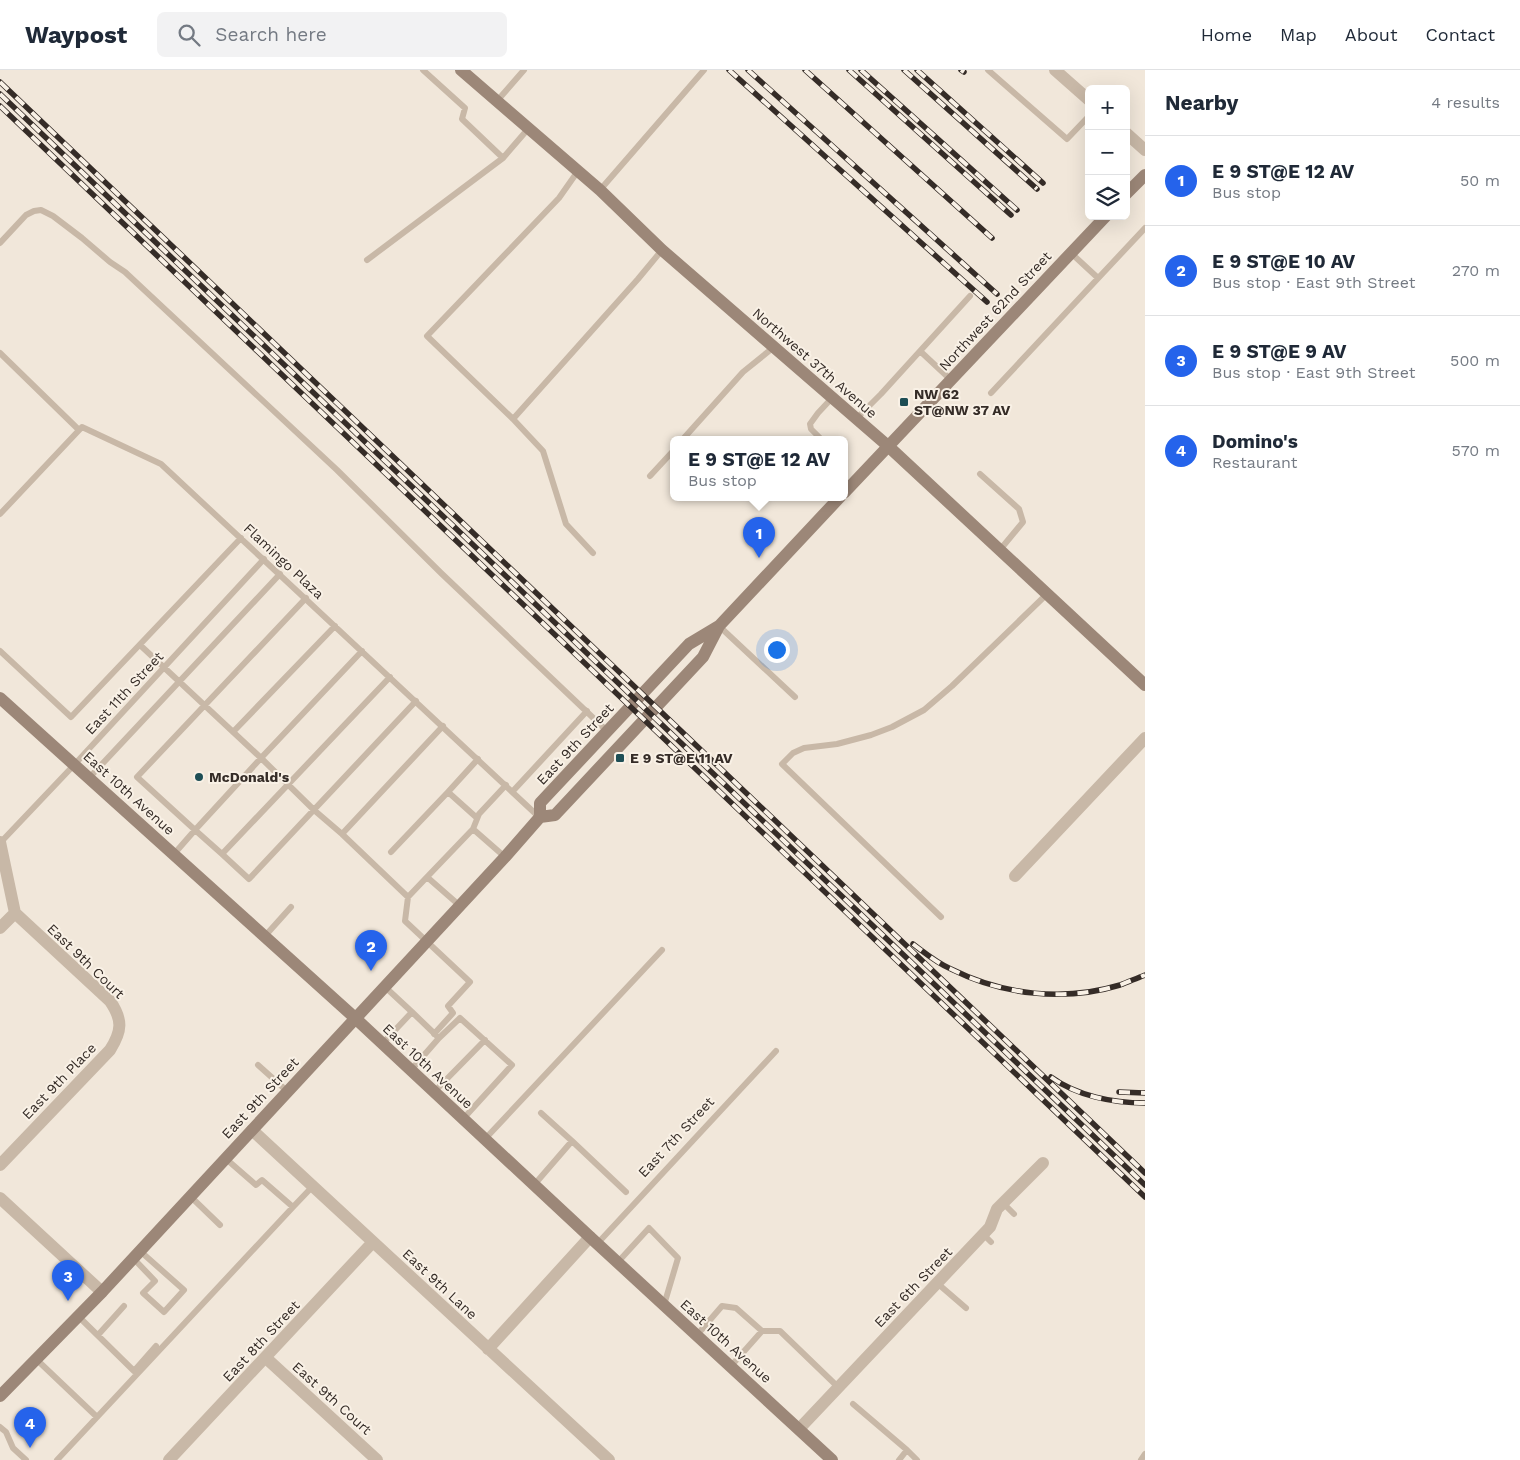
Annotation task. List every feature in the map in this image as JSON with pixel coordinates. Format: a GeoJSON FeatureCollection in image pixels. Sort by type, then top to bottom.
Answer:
{"type":"FeatureCollection","features":[{"type":"Feature","properties":{"kind":"street","name":"Northwest 37th Avenue"},"geometry":{"type":"LineString","coordinates":[[461,70],[600,190],[662,250],[888,446],[1145,685]]}},
{"type":"Feature","properties":{"kind":"street"},"geometry":{"type":"LineString","coordinates":[[1055,70],[1085,96]]}},
{"type":"Feature","properties":{"kind":"street"},"geometry":{"type":"LineString","coordinates":[[1130,137],[1145,150]]}},
{"type":"Feature","properties":{"kind":"street"},"geometry":{"type":"LineString","coordinates":[[1130,190],[1145,175]]}},
{"type":"Feature","properties":{"kind":"street","name":"Northwest 62nd Street"},"geometry":{"type":"LineString","coordinates":[[848,489],[1102,220]]}},
{"type":"Feature","properties":{"kind":"street"},"geometry":{"type":"LineString","coordinates":[[719,626],[836,501]]}},
{"type":"Feature","properties":{"kind":"street","name":"East 9th Street"},"geometry":{"type":"LineString","coordinates":[[540,817],[540,803],[607,731],[689,644],[719,626]]}},
{"type":"Feature","properties":{"kind":"street","name":"East 9th Street"},"geometry":{"type":"LineString","coordinates":[[0,1396],[102,1292],[540,817],[554,815],[703,657],[719,626]]}},
{"type":"Feature","properties":{"kind":"street","name":"East 10th Avenue"},"geometry":{"type":"LineString","coordinates":[[0,698],[354,1017],[832,1460]]}},
{"type":"Feature","properties":{"kind":"street"},"geometry":{"type":"LineString","coordinates":[[1015,876],[1145,738]]}},
{"type":"Feature","properties":{"kind":"street"},"geometry":{"type":"LineString","coordinates":[[0,842],[15,912],[0,928]]}},
{"type":"Feature","properties":{"kind":"street","name":"East 9th Court"},"geometry":{"type":"LineString","coordinates":[[15,912],[110,1001],[118,1013],[120,1028],[117,1038]]}},
{"type":"Feature","properties":{"kind":"street","name":"East 9th Place"},"geometry":{"type":"LineString","coordinates":[[0,1165],[110,1050],[117,1038]]}},
{"type":"Feature","properties":{"kind":"street","name":"East 9th Lane"},"geometry":{"type":"LineString","coordinates":[[252,1130],[609,1460]]}},
{"type":"Feature","properties":{"kind":"street","name":"East 6th Street"},"geometry":{"type":"LineString","coordinates":[[800,1429],[937,1283],[987,1238],[997,1209],[1043,1163]]}},
{"type":"Feature","properties":{"kind":"street"},"geometry":{"type":"LineString","coordinates":[[0,1198],[102,1292]]}},
{"type":"Feature","properties":{"kind":"street","name":"East 7th Street"},"geometry":{"type":"LineString","coordinates":[[488,1349],[593,1240]]}},
{"type":"Feature","properties":{"kind":"street","name":"East 8th Street"},"geometry":{"type":"LineString","coordinates":[[169,1460],[373,1242]]}},
{"type":"Feature","properties":{"kind":"street","name":"East 9th Court"},"geometry":{"type":"LineString","coordinates":[[266,1358],[377,1460]]}},
{"type":"Feature","properties":{"kind":"lane"},"geometry":{"type":"LineString","coordinates":[[423,70],[466,108],[462,120],[502,158]]}},
{"type":"Feature","properties":{"kind":"lane"},"geometry":{"type":"LineString","coordinates":[[497,101],[524,70]]}},
{"type":"Feature","properties":{"kind":"lane"},"geometry":{"type":"LineString","coordinates":[[600,190],[704,70]]}},
{"type":"Feature","properties":{"kind":"lane"},"geometry":{"type":"LineString","coordinates":[[988,70],[1066,139],[1085,120]]}},
{"type":"Feature","properties":{"kind":"lane"},"geometry":{"type":"LineString","coordinates":[[367,260],[502,158],[528,129]]}},
{"type":"Feature","properties":{"kind":"lane"},"geometry":{"type":"LineString","coordinates":[[578,172],[559,198],[428,336],[543,451],[566,524],[593,553]]}},
{"type":"Feature","properties":{"kind":"lane"},"geometry":{"type":"LineString","coordinates":[[0,243],[26,215],[41,210],[53,216],[125,272],[337,470],[440,573],[607,731]]}},
{"type":"Feature","properties":{"kind":"lane"},"geometry":{"type":"LineString","coordinates":[[990,393],[1145,228]]}},
{"type":"Feature","properties":{"kind":"lane"},"geometry":{"type":"LineString","coordinates":[[512,419],[662,250]]}},
{"type":"Feature","properties":{"kind":"lane"},"geometry":{"type":"LineString","coordinates":[[1071,253],[1098,278]]}},
{"type":"Feature","properties":{"kind":"lane"},"geometry":{"type":"LineString","coordinates":[[856,419],[970,296]]}},
{"type":"Feature","properties":{"kind":"lane"},"geometry":{"type":"LineString","coordinates":[[687,436],[743,372],[774,348]]}},
{"type":"Feature","properties":{"kind":"lane"},"geometry":{"type":"LineString","coordinates":[[920,351],[951,380]]}},
{"type":"Feature","properties":{"kind":"lane"},"geometry":{"type":"LineString","coordinates":[[0,353],[79,430],[0,514]]}},
{"type":"Feature","properties":{"kind":"lane"},"geometry":{"type":"LineString","coordinates":[[818,436],[811,429],[810,424],[832,398]]}},
{"type":"Feature","properties":{"kind":"lane","name":"Flamingo Plaza"},"geometry":{"type":"LineString","coordinates":[[79,430],[82,427],[161,464],[540,817]]}},
{"type":"Feature","properties":{"kind":"lane"},"geometry":{"type":"LineString","coordinates":[[650,476],[670,454]]}},
{"type":"Feature","properties":{"kind":"lane"},"geometry":{"type":"LineString","coordinates":[[980,474],[1019,509],[1023,522],[999,551]]}},
{"type":"Feature","properties":{"kind":"lane"},"geometry":{"type":"LineString","coordinates":[[0,651],[71,717],[241,538]]}},
{"type":"Feature","properties":{"kind":"lane","name":"East 11th Street"},"geometry":{"type":"LineString","coordinates":[[0,842],[74,765],[264,559]]}},
{"type":"Feature","properties":{"kind":"lane"},"geometry":{"type":"LineString","coordinates":[[89,778],[280,574]]}},
{"type":"Feature","properties":{"kind":"lane"},"geometry":{"type":"LineString","coordinates":[[940,917],[782,764],[793,753],[804,748],[837,744],[871,735],[892,727],[924,710],[952,686],[1047,594]]}},
{"type":"Feature","properties":{"kind":"lane"},"geometry":{"type":"LineString","coordinates":[[306,598],[137,777],[250,879],[416,701]]}},
{"type":"Feature","properties":{"kind":"lane"},"geometry":{"type":"LineString","coordinates":[[233,732],[335,626]]}},
{"type":"Feature","properties":{"kind":"lane"},"geometry":{"type":"LineString","coordinates":[[719,626],[794,697]]}},
{"type":"Feature","properties":{"kind":"lane"},"geometry":{"type":"LineString","coordinates":[[140,644],[408,897]]}},
{"type":"Feature","properties":{"kind":"lane"},"geometry":{"type":"LineString","coordinates":[[174,854],[362,651]]}},
{"type":"Feature","properties":{"kind":"lane"},"geometry":{"type":"LineString","coordinates":[[222,854],[390,677]]}},
{"type":"Feature","properties":{"kind":"lane"},"geometry":{"type":"LineString","coordinates":[[513,791],[587,711]]}},
{"type":"Feature","properties":{"kind":"lane"},"geometry":{"type":"LineString","coordinates":[[342,834],[443,726]]}},
{"type":"Feature","properties":{"kind":"lane"},"geometry":{"type":"LineString","coordinates":[[391,852],[478,759]]}},
{"type":"Feature","properties":{"kind":"lane"},"geometry":{"type":"LineString","coordinates":[[411,1070],[453,1013],[448,1006],[470,982],[405,921],[408,897],[473,829],[479,814],[506,785]]}},
{"type":"Feature","properties":{"kind":"lane"},"geometry":{"type":"LineString","coordinates":[[448,792],[477,818]]}},
{"type":"Feature","properties":{"kind":"lane"},"geometry":{"type":"LineString","coordinates":[[473,829],[505,857]]}},
{"type":"Feature","properties":{"kind":"lane"},"geometry":{"type":"LineString","coordinates":[[427,877],[459,905]]}},
{"type":"Feature","properties":{"kind":"lane"},"geometry":{"type":"LineString","coordinates":[[265,936],[291,907]]}},
{"type":"Feature","properties":{"kind":"lane"},"geometry":{"type":"LineString","coordinates":[[485,1139],[662,950]]}},
{"type":"Feature","properties":{"kind":"lane"},"geometry":{"type":"LineString","coordinates":[[384,986],[437,1036]]}},
{"type":"Feature","properties":{"kind":"lane"},"geometry":{"type":"LineString","coordinates":[[382,1044],[412,1012]]}},
{"type":"Feature","properties":{"kind":"lane"},"geometry":{"type":"LineString","coordinates":[[437,1036],[460,1018],[512,1065],[463,1119]]}},
{"type":"Feature","properties":{"kind":"lane"},"geometry":{"type":"LineString","coordinates":[[434,1092],[484,1040]]}},
{"type":"Feature","properties":{"kind":"lane","name":"East 7th Street"},"geometry":{"type":"LineString","coordinates":[[593,1240],[776,1051]]}},
{"type":"Feature","properties":{"kind":"lane"},"geometry":{"type":"LineString","coordinates":[[258,1065],[287,1091]]}},
{"type":"Feature","properties":{"kind":"lane"},"geometry":{"type":"LineString","coordinates":[[541,1113],[626,1192]]}},
{"type":"Feature","properties":{"kind":"lane"},"geometry":{"type":"LineString","coordinates":[[534,1184],[572,1141]]}},
{"type":"Feature","properties":{"kind":"lane"},"geometry":{"type":"LineString","coordinates":[[225,1158],[256,1185],[262,1180],[292,1207]]}},
{"type":"Feature","properties":{"kind":"lane"},"geometry":{"type":"LineString","coordinates":[[57,1460],[313,1186]]}},
{"type":"Feature","properties":{"kind":"lane"},"geometry":{"type":"LineString","coordinates":[[190,1196],[220,1225]]}},
{"type":"Feature","properties":{"kind":"lane"},"geometry":{"type":"LineString","coordinates":[[1002,1203],[1014,1214]]}},
{"type":"Feature","properties":{"kind":"lane"},"geometry":{"type":"LineString","coordinates":[[618,1262],[649,1228],[678,1258],[664,1305]]}},
{"type":"Feature","properties":{"kind":"lane"},"geometry":{"type":"LineString","coordinates":[[136,1254],[184,1290],[164,1312],[143,1293],[155,1281],[136,1254]]}},
{"type":"Feature","properties":{"kind":"lane"},"geometry":{"type":"LineString","coordinates":[[937,1283],[966,1308]]}},
{"type":"Feature","properties":{"kind":"lane"},"geometry":{"type":"LineString","coordinates":[[98,1335],[124,1306]]}},
{"type":"Feature","properties":{"kind":"lane"},"geometry":{"type":"LineString","coordinates":[[697,1335],[722,1306],[736,1308],[762,1331],[780,1331],[838,1387]]}},
{"type":"Feature","properties":{"kind":"lane"},"geometry":{"type":"LineString","coordinates":[[78,1316],[134,1371],[156,1346]]}},
{"type":"Feature","properties":{"kind":"lane"},"geometry":{"type":"LineString","coordinates":[[731,1366],[762,1331]]}},
{"type":"Feature","properties":{"kind":"lane"},"geometry":{"type":"LineString","coordinates":[[36,1360],[97,1417]]}},
{"type":"Feature","properties":{"kind":"lane"},"geometry":{"type":"LineString","coordinates":[[853,1404],[918,1460]]}},
{"type":"Feature","properties":{"kind":"lane"},"geometry":{"type":"LineString","coordinates":[[0,1427],[6,1432],[13,1448],[26,1460]]}},
{"type":"Feature","properties":{"kind":"lane"},"geometry":{"type":"LineString","coordinates":[[899,1460],[907,1450]]}},
{"type":"Feature","properties":{"kind":"lane"},"geometry":{"type":"LineString","coordinates":[[1141,1460],[1145,1454]]}},
{"type":"Feature","properties":{"kind":"railway"},"geometry":{"type":"LineString","coordinates":[[729,70],[987,302]]}},
{"type":"Feature","properties":{"kind":"railway"},"geometry":{"type":"LineString","coordinates":[[748,70],[997,294]]}},
{"type":"Feature","properties":{"kind":"railway"},"geometry":{"type":"LineString","coordinates":[[805,70],[992,238]]}},
{"type":"Feature","properties":{"kind":"railway"},"geometry":{"type":"LineString","coordinates":[[849,70],[1011,215]]}},
{"type":"Feature","properties":{"kind":"railway"},"geometry":{"type":"LineString","coordinates":[[861,70],[1017,210]]}},
{"type":"Feature","properties":{"kind":"railway"},"geometry":{"type":"LineString","coordinates":[[904,70],[1037,189]]}},
{"type":"Feature","properties":{"kind":"railway"},"geometry":{"type":"LineString","coordinates":[[917,70],[1043,183]]}},
{"type":"Feature","properties":{"kind":"railway"},"geometry":{"type":"LineString","coordinates":[[0,82],[1145,1173]]}},
{"type":"Feature","properties":{"kind":"railway"},"geometry":{"type":"LineString","coordinates":[[0,94],[1145,1185]]}},
{"type":"Feature","properties":{"kind":"railway"},"geometry":{"type":"LineString","coordinates":[[0,106],[1145,1197]]}},
{"type":"Feature","properties":{"kind":"railway"},"geometry":{"type":"LineString","coordinates":[[913,944],[941,964],[971,978],[991,985],[1034,993],[1056,994],[1099,990],[1120,985],[1145,975]]}},
{"type":"Feature","properties":{"kind":"railway"},"geometry":{"type":"LineString","coordinates":[[1051,1077],[1061,1084],[1084,1094],[1120,1102],[1145,1103]]}},
{"type":"Feature","properties":{"kind":"railway"},"geometry":{"type":"LineString","coordinates":[[1119,1092],[1145,1093]]}},
{"type":"Feature","properties":{"kind":"place","name":"NW 62 ST@NW 37 AV"},"geometry":{"type":"Point","coordinates":[904,402]}},
{"type":"Feature","properties":{"kind":"place","name":"E 9 ST@E 12 AV"},"geometry":{"type":"Point","coordinates":[759,558]}},
{"type":"Feature","properties":{"kind":"place","name":"E 9 ST@E 11 AV"},"geometry":{"type":"Point","coordinates":[620,758]}},
{"type":"Feature","properties":{"kind":"place","name":"McDonald's"},"geometry":{"type":"Point","coordinates":[199,777]}},
{"type":"Feature","properties":{"kind":"place","name":"E 9 ST@E 10 AV"},"geometry":{"type":"Point","coordinates":[371,971]}},
{"type":"Feature","properties":{"kind":"place","name":"E 9 ST@E 9 AV"},"geometry":{"type":"Point","coordinates":[68,1301]}},
{"type":"Feature","properties":{"kind":"place","name":"Domino's"},"geometry":{"type":"Point","coordinates":[30,1448]}}]}
